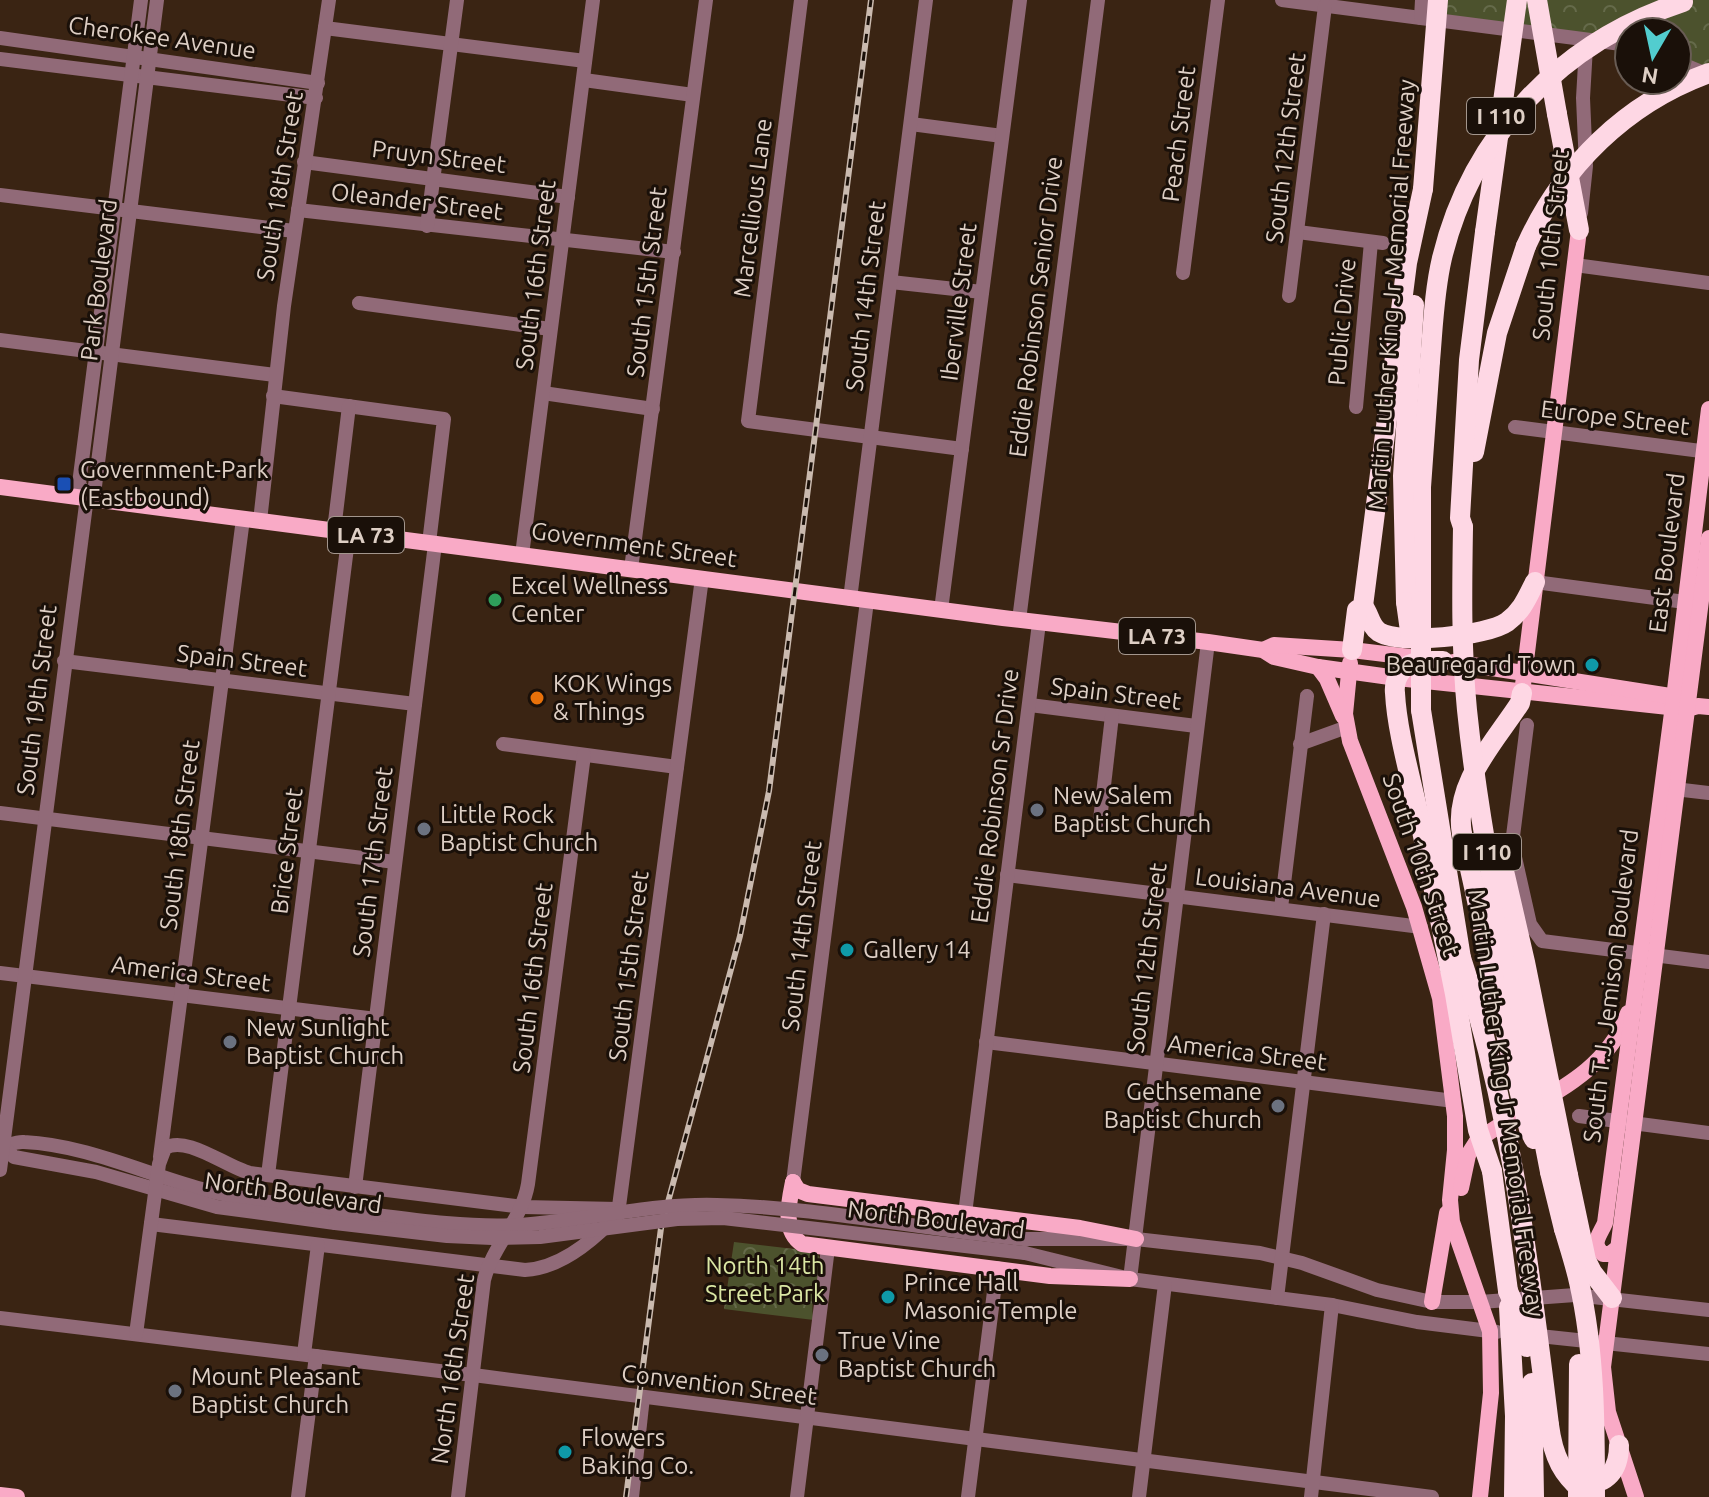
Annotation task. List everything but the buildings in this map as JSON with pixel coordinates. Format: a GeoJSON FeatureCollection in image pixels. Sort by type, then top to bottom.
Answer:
{"type":"FeatureCollection","features":[{"type":"Feature","properties":{"kind":"highway","name":"Martin Luther King Jr Memorial Freeway"},"geometry":{"type":"LineString","coordinates":[[1438,0],[1423,189],[1412,264],[1403,476],[1421,710],[1461,958],[1508,1291],[1515,1416],[1514,1497]]}},
{"type":"Feature","properties":{"kind":"highway","name":"Martin Luther King Jr Memorial Freeway"},"geometry":{"type":"LineString","coordinates":[[1517,0],[1469,360],[1463,521],[1463,641],[1476,782],[1490,875],[1559,1173],[1579,1376],[1574,1488]]}},
{"type":"Feature","properties":{"kind":"highway"},"geometry":{"type":"LineString","coordinates":[[1537,0],[1579,230]]}},
{"type":"Feature","properties":{"kind":"highway"},"geometry":{"type":"LineString","coordinates":[[1414,601],[1430,361],[1440,270],[1451,227],[1470,178],[1501,130],[1543,82],[1586,48],[1632,22],[1691,0]]}},
{"type":"Feature","properties":{"kind":"highway"},"geometry":{"type":"LineString","coordinates":[[1463,521],[1489,368],[1526,246],[1561,185],[1596,144],[1654,99],[1709,74]]}},
{"type":"Feature","properties":{"kind":"highway"},"geometry":{"type":"LineString","coordinates":[[1412,264],[1363,606],[1375,628],[1392,637],[1481,633],[1498,628],[1518,614],[1535,582]]}},
{"type":"Feature","properties":{"kind":"highway"},"geometry":{"type":"LineString","coordinates":[[1352,650],[1357,610],[1363,606]]}},
{"type":"Feature","properties":{"kind":"highway"},"geometry":{"type":"LineString","coordinates":[[1443,661],[1414,663],[1404,668],[1397,678],[1395,692],[1455,994],[1478,1130],[1492,1171]]}},
{"type":"Feature","properties":{"kind":"highway"},"geometry":{"type":"LineString","coordinates":[[1523,682],[1517,707],[1467,785],[1460,809],[1462,834],[1513,1071],[1529,1129],[1559,1173],[1586,1260],[1612,1298]]}},
{"type":"Feature","properties":{"kind":"highway"},"geometry":{"type":"LineString","coordinates":[[1461,958],[1473,993],[1512,1150],[1556,1459],[1574,1488],[1593,1497],[1592,1387],[1586,1322],[1564,1229]]}},
{"type":"Feature","properties":{"kind":"highway"},"geometry":{"type":"LineString","coordinates":[[1508,1291],[1523,1325],[1529,1356],[1534,1497]]}},
{"type":"Feature","properties":{"kind":"highway"},"geometry":{"type":"LineString","coordinates":[[1574,1488],[1608,1478],[1618,1464],[1619,1445]]}},
{"type":"Feature","properties":{"kind":"main road","name":"South 10th Street"},"geometry":{"type":"LineString","coordinates":[[1523,682],[1579,230]]}},
{"type":"Feature","properties":{"kind":"main road","name":"East Boulevard"},"geometry":{"type":"LineString","coordinates":[[1686,704],[1709,409]]}},
{"type":"Feature","properties":{"kind":"main road","name":"Government Street"},"geometry":{"type":"LineString","coordinates":[[0,487],[858,600],[1208,642],[1263,650],[1274,657],[1349,672],[1397,678],[1523,682],[1686,704]]}},
{"type":"Feature","properties":{"kind":"main road","name":"East Boulevard"},"geometry":{"type":"LineString","coordinates":[[1694,615],[1709,538]]}},
{"type":"Feature","properties":{"kind":"main road","name":"Government Street"},"geometry":{"type":"LineString","coordinates":[[1263,650],[1274,645],[1443,661],[1523,682]]}},
{"type":"Feature","properties":{"kind":"main road","name":"South 10th Street"},"geometry":{"type":"LineString","coordinates":[[1352,650],[1346,724],[1421,927],[1440,998],[1454,1101],[1452,1222],[1490,1331],[1491,1393],[1480,1497]]}},
{"type":"Feature","properties":{"kind":"main road"},"geometry":{"type":"LineString","coordinates":[[1318,667],[1328,681],[1346,724]]}},
{"type":"Feature","properties":{"kind":"main road","name":"South T.J. Jemison Boulevard"},"geometry":{"type":"LineString","coordinates":[[1636,1497],[1604,1394],[1606,1342],[1618,1248],[1606,1255],[1595,1246],[1605,1223],[1626,1122],[1669,788],[1686,704]]}},
{"type":"Feature","properties":{"kind":"main road","name":"South T.J. Jemison Boulevard"},"geometry":{"type":"LineString","coordinates":[[1626,1122],[1635,992],[1647,954]]}},
{"type":"Feature","properties":{"kind":"main road"},"geometry":{"type":"LineString","coordinates":[[1460,1248],[1465,1238],[1461,1205],[1464,1170],[1470,1150],[1484,1136],[1566,1086],[1593,1065],[1621,1028],[1635,992]]}},
{"type":"Feature","properties":{"kind":"main road"},"geometry":{"type":"LineString","coordinates":[[1455,1140],[1484,1136]]}},
{"type":"Feature","properties":{"kind":"main road"},"geometry":{"type":"LineString","coordinates":[[793,1182],[798,1190],[808,1194],[1080,1228],[1136,1239]]}},
{"type":"Feature","properties":{"kind":"main road"},"geometry":{"type":"LineString","coordinates":[[793,1182],[789,1202],[790,1233],[802,1244],[1050,1276],[1130,1279]]}},
{"type":"Feature","properties":{"kind":"main road"},"geometry":{"type":"LineString","coordinates":[[1432,1302],[1450,1200]]}},
{"type":"Feature","properties":{"kind":"main road"},"geometry":{"type":"LineString","coordinates":[[0,1495],[17,1497]]}},
{"type":"Feature","properties":{"kind":"street"},"geometry":{"type":"LineString","coordinates":[[87,497],[79,484],[141,0]]}},
{"type":"Feature","properties":{"kind":"street","name":"Park Boulevard"},"geometry":{"type":"LineString","coordinates":[[87,497],[95,486],[157,0]]}},
{"type":"Feature","properties":{"kind":"street","name":"South 18th Street"},"geometry":{"type":"LineString","coordinates":[[260,521],[294,231],[329,0]]}},
{"type":"Feature","properties":{"kind":"street"},"geometry":{"type":"LineString","coordinates":[[427,226],[457,0]]}},
{"type":"Feature","properties":{"kind":"street","name":"South 16th Street"},"geometry":{"type":"LineString","coordinates":[[522,555],[593,0]]}},
{"type":"Feature","properties":{"kind":"street","name":"South 15th Street"},"geometry":{"type":"LineString","coordinates":[[631,569],[706,0]]}},
{"type":"Feature","properties":{"kind":"street","name":"Marcellious Lane"},"geometry":{"type":"LineString","coordinates":[[801,0],[748,421],[870,438]]}},
{"type":"Feature","properties":{"kind":"street","name":"South 14th Street"},"geometry":{"type":"LineString","coordinates":[[793,1182],[858,600],[870,438],[926,0]]}},
{"type":"Feature","properties":{"kind":"street","name":"Iberville Street"},"geometry":{"type":"LineString","coordinates":[[941,610],[1020,0]]}},
{"type":"Feature","properties":{"kind":"street","name":"Eddie Robinson Senior Drive"},"geometry":{"type":"LineString","coordinates":[[1019,620],[1098,0]]}},
{"type":"Feature","properties":{"kind":"street","name":"Peach Street"},"geometry":{"type":"LineString","coordinates":[[1183,273],[1218,0]]}},
{"type":"Feature","properties":{"kind":"street"},"geometry":{"type":"LineString","coordinates":[[1282,0],[1613,43]]}},
{"type":"Feature","properties":{"kind":"street"},"geometry":{"type":"LineString","coordinates":[[1421,18],[1422,0]]}},
{"type":"Feature","properties":{"kind":"street","name":"South 12th Street"},"geometry":{"type":"LineString","coordinates":[[1289,296],[1325,6]]}},
{"type":"Feature","properties":{"kind":"street"},"geometry":{"type":"LineString","coordinates":[[325,28],[585,61]]}},
{"type":"Feature","properties":{"kind":"street","name":"Cherokee Avenue"},"geometry":{"type":"LineString","coordinates":[[0,38],[149,59],[317,90]]}},
{"type":"Feature","properties":{"kind":"street","name":"South 10th Street"},"geometry":{"type":"LineString","coordinates":[[1579,230],[1586,166],[1583,77],[1587,40]]}},
{"type":"Feature","properties":{"kind":"street","name":"Cherokee Avenue"},"geometry":{"type":"LineString","coordinates":[[0,59],[147,77],[317,90]]}},
{"type":"Feature","properties":{"kind":"street"},"geometry":{"type":"LineString","coordinates":[[584,80],[693,95]]}},
{"type":"Feature","properties":{"kind":"street"},"geometry":{"type":"LineString","coordinates":[[911,124],[1002,136]]}},
{"type":"Feature","properties":{"kind":"street","name":"Pruyn Street"},"geometry":{"type":"LineString","coordinates":[[304,162],[568,197]]}},
{"type":"Feature","properties":{"kind":"street"},"geometry":{"type":"LineString","coordinates":[[0,195],[294,231]]}},
{"type":"Feature","properties":{"kind":"street","name":"Oleander Street"},"geometry":{"type":"LineString","coordinates":[[298,210],[674,252]]}},
{"type":"Feature","properties":{"kind":"street","name":"Public Drive"},"geometry":{"type":"LineString","coordinates":[[1298,232],[1377,242],[1356,407]]}},
{"type":"Feature","properties":{"kind":"street"},"geometry":{"type":"LineString","coordinates":[[1575,265],[1709,283]]}},
{"type":"Feature","properties":{"kind":"street"},"geometry":{"type":"LineString","coordinates":[[891,282],[982,292]]}},
{"type":"Feature","properties":{"kind":"street"},"geometry":{"type":"LineString","coordinates":[[359,303],[550,329]]}},
{"type":"Feature","properties":{"kind":"street"},"geometry":{"type":"LineString","coordinates":[[0,340],[275,375]]}},
{"type":"Feature","properties":{"kind":"street"},"geometry":{"type":"LineString","coordinates":[[543,393],[653,409]]}},
{"type":"Feature","properties":{"kind":"street"},"geometry":{"type":"LineString","coordinates":[[273,396],[349,406]]}},
{"type":"Feature","properties":{"kind":"street","name":"South 17th Street"},"geometry":{"type":"LineString","coordinates":[[349,406],[444,419],[415,704],[355,1187]]}},
{"type":"Feature","properties":{"kind":"street","name":"Brice Street"},"geometry":{"type":"LineString","coordinates":[[268,1175],[328,694],[349,406]]}},
{"type":"Feature","properties":{"kind":"street","name":"Europe Street"},"geometry":{"type":"LineString","coordinates":[[1515,427],[1706,452]]}},
{"type":"Feature","properties":{"kind":"street"},"geometry":{"type":"LineString","coordinates":[[870,438],[962,449]]}},
{"type":"Feature","properties":{"kind":"street","name":"South 19th Street"},"geometry":{"type":"LineString","coordinates":[[0,1170],[87,497]]}},
{"type":"Feature","properties":{"kind":"street","name":"South 18th Street"},"geometry":{"type":"LineString","coordinates":[[160,1157],[243,519]]}},
{"type":"Feature","properties":{"kind":"street","name":"South 15th Street"},"geometry":{"type":"LineString","coordinates":[[620,1209],[702,578]]}},
{"type":"Feature","properties":{"kind":"street"},"geometry":{"type":"LineString","coordinates":[[1535,582],[1694,615]]}},
{"type":"Feature","properties":{"kind":"street","name":"Eddie Robinson Sr Drive"},"geometry":{"type":"LineString","coordinates":[[965,1214],[1039,623]]}},
{"type":"Feature","properties":{"kind":"street","name":"South 12th Street"},"geometry":{"type":"LineString","coordinates":[[1130,1279],[1208,642]]}},
{"type":"Feature","properties":{"kind":"street","name":"Spain Street"},"geometry":{"type":"LineString","coordinates":[[64,661],[415,704]]}},
{"type":"Feature","properties":{"kind":"street"},"geometry":{"type":"LineString","coordinates":[[1281,908],[1307,696]]}},
{"type":"Feature","properties":{"kind":"street","name":"Spain Street"},"geometry":{"type":"LineString","coordinates":[[1030,705],[1196,726]]}},
{"type":"Feature","properties":{"kind":"street"},"geometry":{"type":"LineString","coordinates":[[1100,820],[1112,716]]}},
{"type":"Feature","properties":{"kind":"street"},"geometry":{"type":"LineString","coordinates":[[1300,744],[1346,724]]}},
{"type":"Feature","properties":{"kind":"street"},"geometry":{"type":"LineString","coordinates":[[1527,725],[1512,844],[1530,924],[1542,941],[1709,962]]}},
{"type":"Feature","properties":{"kind":"street"},"geometry":{"type":"LineString","coordinates":[[503,744],[677,767]]}},
{"type":"Feature","properties":{"kind":"street","name":"South 16th Street"},"geometry":{"type":"LineString","coordinates":[[523,1207],[584,755]]}},
{"type":"Feature","properties":{"kind":"street"},"geometry":{"type":"LineString","coordinates":[[1669,788],[1709,793]]}},
{"type":"Feature","properties":{"kind":"street"},"geometry":{"type":"LineString","coordinates":[[0,813],[395,862]]}},
{"type":"Feature","properties":{"kind":"street","name":"Louisiana Avenue"},"geometry":{"type":"LineString","coordinates":[[1007,875],[1421,927]]}},
{"type":"Feature","properties":{"kind":"street"},"geometry":{"type":"LineString","coordinates":[[1277,1298],[1324,914]]}},
{"type":"Feature","properties":{"kind":"street","name":"America Street"},"geometry":{"type":"LineString","coordinates":[[0,973],[376,1019]]}},
{"type":"Feature","properties":{"kind":"street","name":"America Street"},"geometry":{"type":"LineString","coordinates":[[986,1042],[1454,1101]]}},
{"type":"Feature","properties":{"kind":"street"},"geometry":{"type":"LineString","coordinates":[[1579,1116],[1709,1133]]}},
{"type":"Feature","properties":{"kind":"street","name":"North Boulevard"},"geometry":{"type":"LineString","coordinates":[[2,1147],[20,1141],[61,1147],[114,1161],[157,1183],[217,1207],[336,1216],[447,1236],[540,1237],[677,1219],[723,1218],[1025,1246],[1136,1239],[1282,1257],[1377,1290],[1432,1302],[1480,1302],[1556,1295],[1612,1298],[1709,1310]]}},
{"type":"Feature","properties":{"kind":"street","name":"North Boulevard"},"geometry":{"type":"LineString","coordinates":[[160,1157],[171,1144],[188,1145],[242,1171],[268,1175],[523,1207],[620,1209]]}},
{"type":"Feature","properties":{"kind":"street"},"geometry":{"type":"LineString","coordinates":[[136,1334],[160,1157]]}},
{"type":"Feature","properties":{"kind":"street","name":"North 16th Street"},"geometry":{"type":"LineString","coordinates":[[458,1497],[483,1286],[489,1266],[523,1207]]}},
{"type":"Feature","properties":{"kind":"street"},"geometry":{"type":"LineString","coordinates":[[489,1266],[525,1270],[565,1258],[601,1230],[620,1209]]}},
{"type":"Feature","properties":{"kind":"street","name":"North Boulevard"},"geometry":{"type":"LineString","coordinates":[[151,1224],[489,1266]]}},
{"type":"Feature","properties":{"kind":"street"},"geometry":{"type":"LineString","coordinates":[[506,1237],[511,1261],[525,1270]]}},
{"type":"Feature","properties":{"kind":"street"},"geometry":{"type":"LineString","coordinates":[[298,1497],[318,1245]]}},
{"type":"Feature","properties":{"kind":"street","name":"North Boulevard"},"geometry":{"type":"LineString","coordinates":[[1025,1246],[1130,1279],[1332,1305],[1417,1322],[1709,1354]]}},
{"type":"Feature","properties":{"kind":"street"},"geometry":{"type":"LineString","coordinates":[[797,1497],[828,1248]]}},
{"type":"Feature","properties":{"kind":"street"},"geometry":{"type":"LineString","coordinates":[[968,1497],[997,1268]]}},
{"type":"Feature","properties":{"kind":"street"},"geometry":{"type":"LineString","coordinates":[[1139,1497],[1165,1284]]}},
{"type":"Feature","properties":{"kind":"street"},"geometry":{"type":"LineString","coordinates":[[1312,1490],[1332,1305]]}},
{"type":"Feature","properties":{"kind":"street","name":"Convention Street"},"geometry":{"type":"LineString","coordinates":[[0,1318],[472,1374],[975,1439],[1312,1490],[1432,1497]]}},
{"type":"Feature","properties":{"kind":"street"},"geometry":{"type":"LineString","coordinates":[[632,1497],[643,1397]]}},
{"type":"Feature","properties":{"kind":"green space"},"geometry":{"type":"Polygon","coordinates":[[[1429,0],[1709,0],[1709,69],[1693,62],[1693,16],[1613,16],[1613,38],[1430,14],[1429,0]]]}},
{"type":"Feature","properties":{"kind":"green space","name":"North 14th Street Park"},"geometry":{"type":"Polygon","coordinates":[[[734,1242],[811,1251],[819,1256],[820,1272],[812,1312],[814,1320],[724,1309],[734,1242]]]}},
{"type":"Feature","properties":{"kind":"railway"},"geometry":{"type":"LineString","coordinates":[[626,1497],[661,1228],[740,936],[769,791],[871,0]]}},
{"type":"Feature","properties":{"kind":"place","name":"Government-Park (Eastbound)"},"geometry":{"type":"Point","coordinates":[64,484]}},
{"type":"Feature","properties":{"kind":"place","name":"Excel Wellness Center"},"geometry":{"type":"Point","coordinates":[495,600]}},
{"type":"Feature","properties":{"kind":"place","name":"Beauregard Town"},"geometry":{"type":"Point","coordinates":[1592,665]}},
{"type":"Feature","properties":{"kind":"place","name":"KOK Wings & Things"},"geometry":{"type":"Point","coordinates":[537,698]}},
{"type":"Feature","properties":{"kind":"place","name":"New Salem Baptist Church"},"geometry":{"type":"Point","coordinates":[1037,810]}},
{"type":"Feature","properties":{"kind":"place","name":"Little Rock Baptist Church"},"geometry":{"type":"Point","coordinates":[424,829]}},
{"type":"Feature","properties":{"kind":"place","name":"Gallery 14"},"geometry":{"type":"Point","coordinates":[847,950]}},
{"type":"Feature","properties":{"kind":"place","name":"New Sunlight Baptist Church"},"geometry":{"type":"Point","coordinates":[230,1042]}},
{"type":"Feature","properties":{"kind":"place","name":"Gethsemane Baptist Church"},"geometry":{"type":"Point","coordinates":[1278,1106]}},
{"type":"Feature","properties":{"kind":"place","name":"Prince Hall Masonic Temple"},"geometry":{"type":"Point","coordinates":[888,1297]}},
{"type":"Feature","properties":{"kind":"place","name":"True Vine Baptist Church"},"geometry":{"type":"Point","coordinates":[822,1355]}},
{"type":"Feature","properties":{"kind":"place","name":"Mount Pleasant Baptist Church"},"geometry":{"type":"Point","coordinates":[175,1391]}},
{"type":"Feature","properties":{"kind":"place","name":"Flowers Baking Co."},"geometry":{"type":"Point","coordinates":[565,1452]}}]}
